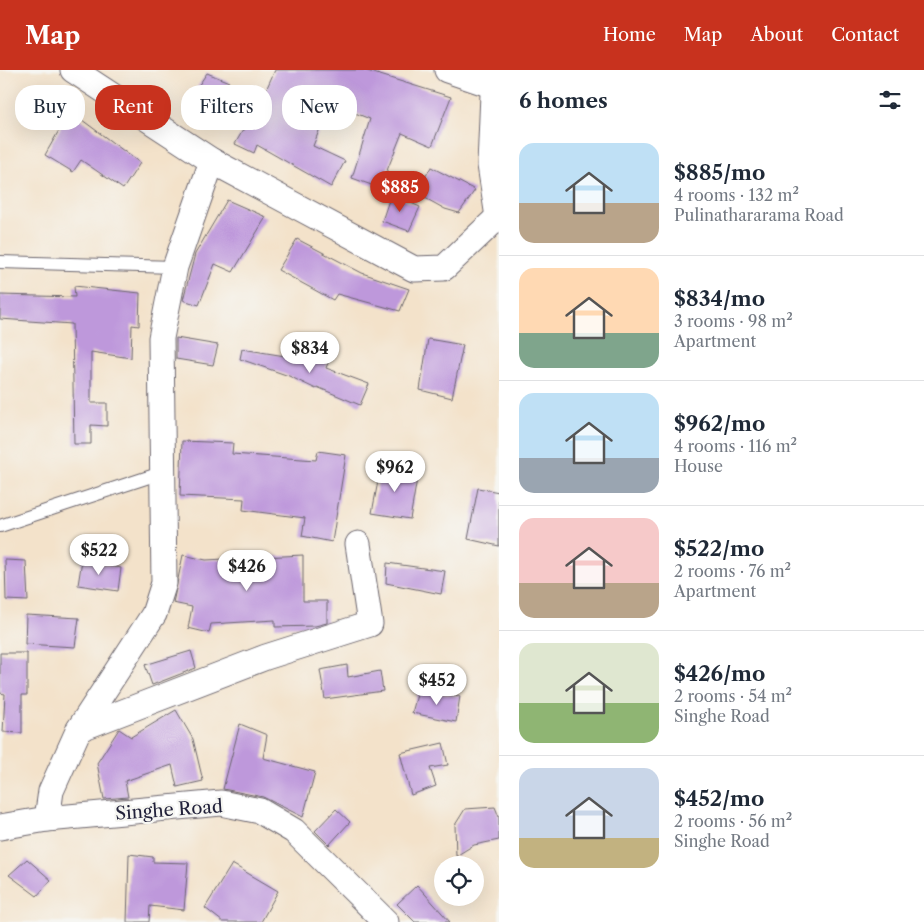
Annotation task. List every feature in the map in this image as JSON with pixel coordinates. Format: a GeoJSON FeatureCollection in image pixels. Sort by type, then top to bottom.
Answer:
{"type":"FeatureCollection","features":[{"type":"Feature","properties":{"kind":"street"},"geometry":{"type":"LineString","coordinates":[[73,70],[212,161],[414,269],[444,268],[499,217],[490,165],[494,78],[447,70]]}},
{"type":"Feature","properties":{"kind":"street"},"geometry":{"type":"LineString","coordinates":[[47,819],[51,790],[79,729],[154,614],[164,583],[161,338],[175,267],[212,161]]}},
{"type":"Feature","properties":{"kind":"street"},"geometry":{"type":"LineString","coordinates":[[79,729],[266,657],[370,624],[358,544]]}},
{"type":"Feature","properties":{"kind":"street","name":"Singhe Road"},"geometry":{"type":"LineString","coordinates":[[0,827],[47,819],[221,803],[260,811],[294,831],[386,922]]}},
{"type":"Feature","properties":{"kind":"lane"},"geometry":{"type":"LineString","coordinates":[[0,262],[175,267]]}},
{"type":"Feature","properties":{"kind":"lane"},"geometry":{"type":"LineString","coordinates":[[0,526],[164,472]]}},
{"type":"Feature","properties":{"kind":"building"},"geometry":{"type":"Polygon","coordinates":[[[275,70],[364,70],[451,97],[432,146],[402,133],[380,188],[352,178],[370,119],[357,114],[357,85],[282,85],[282,130],[319,130],[313,146],[345,161],[331,187],[257,145],[254,153],[235,144],[243,130],[272,130],[272,85],[268,85],[275,70]]]}},
{"type":"Feature","properties":{"kind":"building"},"geometry":{"type":"Polygon","coordinates":[[[207,73],[229,82],[228,85],[199,85],[207,73]]]}},
{"type":"Feature","properties":{"kind":"building"},"geometry":{"type":"Polygon","coordinates":[[[85,122],[140,163],[123,189],[81,160],[73,172],[45,155],[59,130],[85,130],[85,122]]]}},
{"type":"Feature","properties":{"kind":"building"},"geometry":{"type":"Polygon","coordinates":[[[431,167],[475,190],[459,213],[445,209],[416,193],[431,167]]]}},
{"type":"Feature","properties":{"kind":"building"},"geometry":{"type":"Polygon","coordinates":[[[391,194],[420,207],[409,231],[382,221],[391,194]]]}},
{"type":"Feature","properties":{"kind":"building"},"geometry":{"type":"Polygon","coordinates":[[[227,200],[266,217],[233,272],[215,264],[199,305],[183,300],[195,254],[227,200]]]}},
{"type":"Feature","properties":{"kind":"building"},"geometry":{"type":"Polygon","coordinates":[[[297,239],[362,273],[409,289],[400,311],[337,294],[333,300],[278,270],[297,239]]]}},
{"type":"Feature","properties":{"kind":"building"},"geometry":{"type":"Polygon","coordinates":[[[74,286],[140,293],[139,326],[132,325],[131,358],[91,352],[91,403],[107,403],[107,426],[91,425],[91,444],[74,444],[72,324],[0,319],[0,295],[75,297],[74,286]]]}},
{"type":"Feature","properties":{"kind":"building"},"geometry":{"type":"Polygon","coordinates":[[[176,338],[218,345],[213,365],[176,359],[176,338]]]}},
{"type":"Feature","properties":{"kind":"building"},"geometry":{"type":"Polygon","coordinates":[[[428,339],[463,345],[452,398],[420,390],[428,339]]]}},
{"type":"Feature","properties":{"kind":"building"},"geometry":{"type":"Polygon","coordinates":[[[242,349],[328,363],[326,368],[369,384],[360,405],[317,387],[316,389],[289,376],[240,359],[242,349]]]}},
{"type":"Feature","properties":{"kind":"building"},"geometry":{"type":"Polygon","coordinates":[[[182,441],[233,443],[232,454],[316,460],[318,451],[346,455],[332,542],[302,536],[305,518],[243,510],[244,499],[180,496],[182,441]]]}},
{"type":"Feature","properties":{"kind":"building"},"geometry":{"type":"Polygon","coordinates":[[[381,465],[418,473],[410,519],[372,513],[381,465]]]}},
{"type":"Feature","properties":{"kind":"building"},"geometry":{"type":"Polygon","coordinates":[[[478,488],[499,492],[499,546],[468,539],[478,488]]]}},
{"type":"Feature","properties":{"kind":"building"},"geometry":{"type":"Polygon","coordinates":[[[183,555],[206,560],[303,555],[303,601],[327,601],[327,623],[315,626],[275,627],[275,620],[211,624],[209,633],[188,628],[192,607],[173,603],[183,555]]]}},
{"type":"Feature","properties":{"kind":"building"},"geometry":{"type":"Polygon","coordinates":[[[5,560],[26,561],[28,601],[6,600],[5,560]]]}},
{"type":"Feature","properties":{"kind":"building"},"geometry":{"type":"Polygon","coordinates":[[[82,560],[121,568],[118,591],[78,585],[82,560]]]}},
{"type":"Feature","properties":{"kind":"building"},"geometry":{"type":"Polygon","coordinates":[[[387,563],[445,571],[441,594],[386,583],[387,563]]]}},
{"type":"Feature","properties":{"kind":"building"},"geometry":{"type":"Polygon","coordinates":[[[26,615],[79,618],[75,647],[25,644],[26,615]]]}},
{"type":"Feature","properties":{"kind":"building"},"geometry":{"type":"Polygon","coordinates":[[[191,651],[196,668],[152,685],[145,665],[191,651]]]}},
{"type":"Feature","properties":{"kind":"building"},"geometry":{"type":"Polygon","coordinates":[[[0,653],[27,653],[27,695],[22,695],[22,733],[3,732],[5,694],[0,693],[0,653]]]}},
{"type":"Feature","properties":{"kind":"building"},"geometry":{"type":"Polygon","coordinates":[[[347,665],[348,677],[380,671],[383,691],[325,699],[320,670],[347,665]]]}},
{"type":"Feature","properties":{"kind":"building"},"geometry":{"type":"Polygon","coordinates":[[[418,691],[460,696],[456,722],[412,713],[418,691]]]}},
{"type":"Feature","properties":{"kind":"building"},"geometry":{"type":"Polygon","coordinates":[[[176,710],[193,739],[203,781],[177,787],[172,765],[125,781],[128,797],[104,799],[97,763],[119,729],[131,737],[176,710]]]}},
{"type":"Feature","properties":{"kind":"building"},"geometry":{"type":"Polygon","coordinates":[[[240,724],[267,735],[263,758],[315,772],[303,817],[263,797],[223,789],[240,724]]]}},
{"type":"Feature","properties":{"kind":"building"},"geometry":{"type":"Polygon","coordinates":[[[443,743],[448,765],[430,768],[436,786],[411,795],[400,753],[443,743]]]}},
{"type":"Feature","properties":{"kind":"building"},"geometry":{"type":"Polygon","coordinates":[[[495,807],[499,817],[499,840],[474,845],[456,856],[455,825],[465,809],[495,807]]]}},
{"type":"Feature","properties":{"kind":"building"},"geometry":{"type":"Polygon","coordinates":[[[336,809],[350,822],[329,845],[315,831],[336,809]]]}},
{"type":"Feature","properties":{"kind":"building"},"geometry":{"type":"Polygon","coordinates":[[[129,854],[153,857],[153,862],[188,863],[184,910],[150,906],[149,922],[127,922],[129,854]]]}},
{"type":"Feature","properties":{"kind":"building"},"geometry":{"type":"Polygon","coordinates":[[[27,859],[51,880],[37,896],[9,875],[27,859]]]}},
{"type":"Feature","properties":{"kind":"building"},"geometry":{"type":"Polygon","coordinates":[[[232,864],[278,891],[261,922],[223,922],[205,908],[232,864]]]}},
{"type":"Feature","properties":{"kind":"building"},"geometry":{"type":"Polygon","coordinates":[[[417,885],[450,922],[415,922],[397,904],[417,885]]]}}]}
